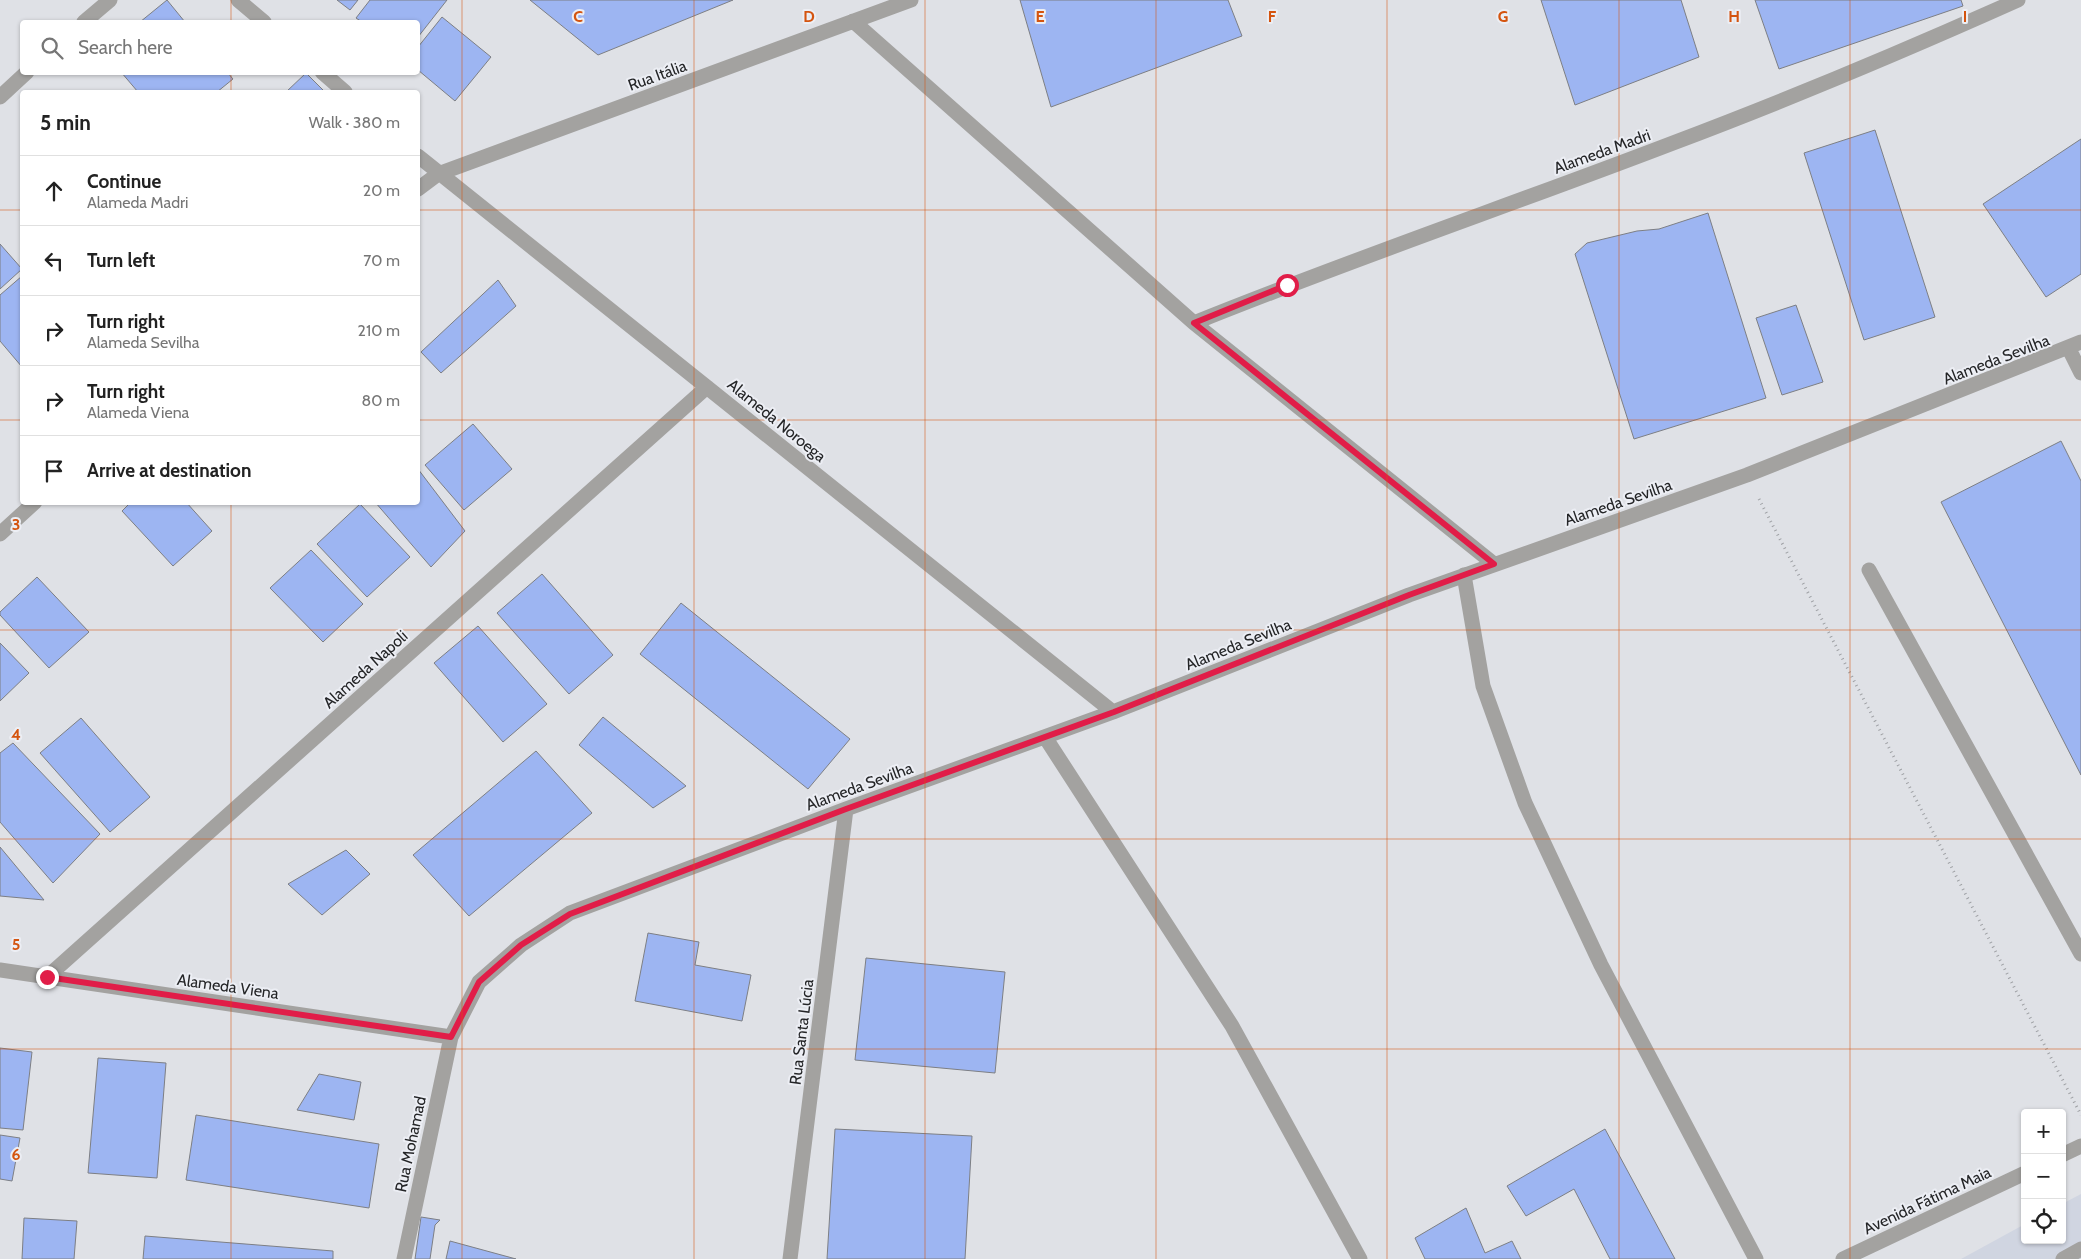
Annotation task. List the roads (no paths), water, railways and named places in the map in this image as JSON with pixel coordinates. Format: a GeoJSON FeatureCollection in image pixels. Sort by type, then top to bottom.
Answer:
{"type":"FeatureCollection","features":[{"type":"Feature","properties":{"kind":"street"},"geometry":{"type":"LineString","coordinates":[[86,20],[110,0]]}},
{"type":"Feature","properties":{"kind":"street"},"geometry":{"type":"LineString","coordinates":[[238,0],[262,20]]}},
{"type":"Feature","properties":{"kind":"street","name":"Rua Itália"},"geometry":{"type":"LineString","coordinates":[[420,188],[438,174],[911,0]]}},
{"type":"Feature","properties":{"kind":"street","name":"Alameda Madri"},"geometry":{"type":"LineString","coordinates":[[1194,323],[1287,285],[1674,143],[1837,79],[2018,0]]}},
{"type":"Feature","properties":{"kind":"street"},"geometry":{"type":"LineString","coordinates":[[853,21],[1194,323],[1494,564]]}},
{"type":"Feature","properties":{"kind":"street"},"geometry":{"type":"LineString","coordinates":[[0,96],[24,75]]}},
{"type":"Feature","properties":{"kind":"street"},"geometry":{"type":"LineString","coordinates":[[325,75],[343,90]]}},
{"type":"Feature","properties":{"kind":"street","name":"Alameda Noroega"},"geometry":{"type":"LineString","coordinates":[[420,158],[1114,712]]}},
{"type":"Feature","properties":{"kind":"street"},"geometry":{"type":"LineString","coordinates":[[2075,346],[2081,373]]}},
{"type":"Feature","properties":{"kind":"street","name":"Alameda Sevilha"},"geometry":{"type":"LineString","coordinates":[[451,1037],[479,982],[521,945],[570,914],[846,809],[1114,712],[1464,575],[1747,475],[2075,346]]}},
{"type":"Feature","properties":{"kind":"street","name":"Alameda Napoli"},"geometry":{"type":"LineString","coordinates":[[47,977],[707,387]]}},
{"type":"Feature","properties":{"kind":"street"},"geometry":{"type":"LineString","coordinates":[[0,534],[32,505]]}},
{"type":"Feature","properties":{"kind":"street"},"geometry":{"type":"LineString","coordinates":[[1869,570],[2081,954]]}},
{"type":"Feature","properties":{"kind":"street"},"geometry":{"type":"LineString","coordinates":[[1464,575],[1483,686],[1525,803],[1601,965],[1756,1259]]}},
{"type":"Feature","properties":{"kind":"street"},"geometry":{"type":"LineString","coordinates":[[1045,737],[1232,1026],[1360,1259]]}},
{"type":"Feature","properties":{"kind":"street","name":"Rua Santa Lúcia"},"geometry":{"type":"LineString","coordinates":[[790,1259],[846,809]]}},
{"type":"Feature","properties":{"kind":"street","name":"Alameda Viena"},"geometry":{"type":"LineString","coordinates":[[0,970],[451,1037]]}},
{"type":"Feature","properties":{"kind":"street","name":"Rua Mohamad"},"geometry":{"type":"LineString","coordinates":[[404,1259],[451,1037]]}},
{"type":"Feature","properties":{"kind":"street"},"geometry":{"type":"LineString","coordinates":[[2064,1154],[2081,1146]]}},
{"type":"Feature","properties":{"kind":"street","name":"Avenida Fátima Maia"},"geometry":{"type":"LineString","coordinates":[[1843,1259],[2021,1175]]}},
{"type":"Feature","properties":{"kind":"street"},"geometry":{"type":"LineString","coordinates":[[2063,1259],[2081,1249]]}}]}
